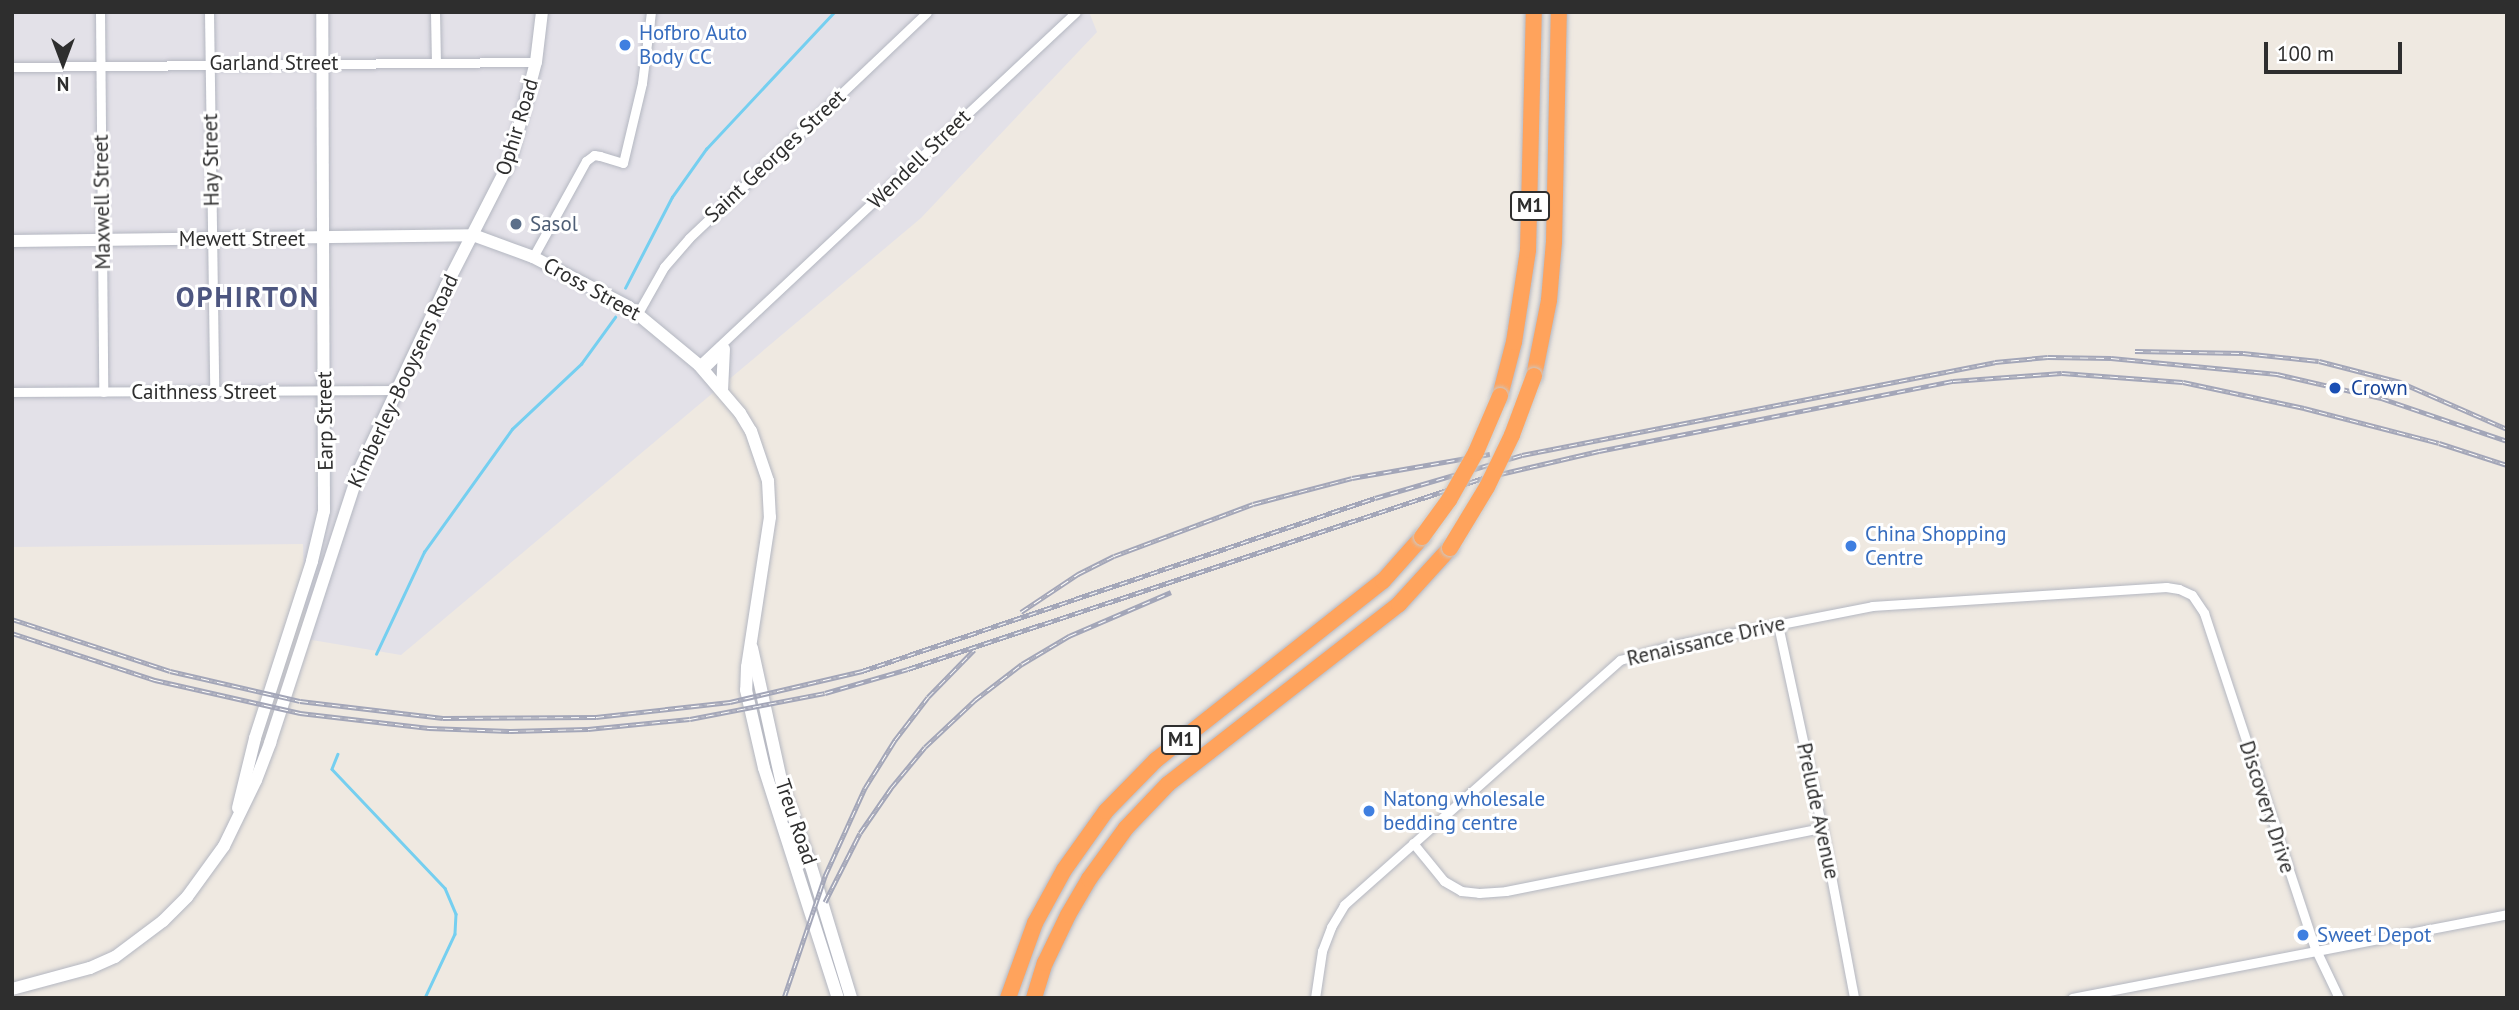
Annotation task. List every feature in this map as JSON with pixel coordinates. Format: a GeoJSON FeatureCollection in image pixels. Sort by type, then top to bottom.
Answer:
{"type":"FeatureCollection","features":[{"type":"Feature","properties":{"kind":"highway","name":"M1"},"geometry":{"type":"LineString","coordinates":[[1008,998],[1035,923],[1063,870],[1106,811],[1156,760],[1383,581],[1422,537],[1449,500],[1476,452],[1500,396],[1514,342],[1527,259],[1534,12]]}},
{"type":"Feature","properties":{"kind":"highway","name":"M1"},"geometry":{"type":"LineString","coordinates":[[1034,998],[1045,963],[1068,915],[1089,879],[1134,820],[1168,784],[1399,604],[1450,548],[1492,477],[1534,376],[1547,313],[1554,242],[1559,12]]}},
{"type":"Feature","properties":{"kind":"street","name":"Maxwell Street"},"geometry":{"type":"LineString","coordinates":[[100,12],[103,392]]}},
{"type":"Feature","properties":{"kind":"street","name":"Hay Street"},"geometry":{"type":"LineString","coordinates":[[209,12],[214,392]]}},
{"type":"Feature","properties":{"kind":"street","name":"Earp Street"},"geometry":{"type":"LineString","coordinates":[[237,818],[254,738],[323,524],[325,238],[322,12]]}},
{"type":"Feature","properties":{"kind":"street"},"geometry":{"type":"LineString","coordinates":[[435,12],[436,63]]}},
{"type":"Feature","properties":{"kind":"street","name":"Ophir Road"},"geometry":{"type":"LineString","coordinates":[[473,236],[510,161],[536,62],[542,12]]}},
{"type":"Feature","properties":{"kind":"street"},"geometry":{"type":"LineString","coordinates":[[533,257],[586,161],[594,155],[623,163],[642,83],[651,12]]}},
{"type":"Feature","properties":{"kind":"street","name":"Saint Georges Street"},"geometry":{"type":"LineString","coordinates":[[634,310],[664,267],[689,238],[927,12]]}},
{"type":"Feature","properties":{"kind":"street","name":"Wendell Street"},"geometry":{"type":"LineString","coordinates":[[701,368],[762,307],[1076,12]]}},
{"type":"Feature","properties":{"kind":"street","name":"Garland Street"},"geometry":{"type":"LineString","coordinates":[[12,67],[209,63],[536,62]]}},
{"type":"Feature","properties":{"kind":"street","name":"Cross Street"},"geometry":{"type":"LineString","coordinates":[[473,236],[533,257],[634,310],[701,368]]}},
{"type":"Feature","properties":{"kind":"street","name":"Mewett Street"},"geometry":{"type":"LineString","coordinates":[[12,241],[473,236]]}},
{"type":"Feature","properties":{"kind":"street","name":"Kimberley-Booysens Road"},"geometry":{"type":"LineString","coordinates":[[337,533],[349,497],[395,390],[473,236]]}},
{"type":"Feature","properties":{"kind":"street","name":"Wendell Street"},"geometry":{"type":"LineString","coordinates":[[701,368],[724,349],[762,307]]}},
{"type":"Feature","properties":{"kind":"street"},"geometry":{"type":"LineString","coordinates":[[722,391],[724,349]]}},
{"type":"Feature","properties":{"kind":"street","name":"Treu Road"},"geometry":{"type":"LineString","coordinates":[[701,368],[740,413],[759,447],[769,491],[771,517],[746,680],[755,733],[838,998]]}},
{"type":"Feature","properties":{"kind":"street","name":"Caithness Street"},"geometry":{"type":"LineString","coordinates":[[12,392],[395,390]]}},
{"type":"Feature","properties":{"kind":"street"},"geometry":{"type":"LineString","coordinates":[[325,496],[333,500],[349,497]]}},
{"type":"Feature","properties":{"kind":"street","name":"Earp Street"},"geometry":{"type":"LineString","coordinates":[[12,989],[90,968],[115,957],[138,942],[171,913],[208,871],[256,780],[337,533]]}},
{"type":"Feature","properties":{"kind":"street"},"geometry":{"type":"LineString","coordinates":[[310,567],[321,545],[337,533]]}},
{"type":"Feature","properties":{"kind":"street","name":"Renaissance Drive"},"geometry":{"type":"LineString","coordinates":[[1315,998],[1322,951],[1331,927],[1344,905],[1619,660],[1641,652],[1903,603],[2165,587],[2192,595],[2204,614]]}},
{"type":"Feature","properties":{"kind":"street","name":"Discovery Drive"},"geometry":{"type":"LineString","coordinates":[[2204,614],[2315,948],[2339,998]]}},
{"type":"Feature","properties":{"kind":"street","name":"Prelude Avenue"},"geometry":{"type":"LineString","coordinates":[[1778,625],[1822,828],[1854,998]]}},
{"type":"Feature","properties":{"kind":"street","name":"Treu Road"},"geometry":{"type":"LineString","coordinates":[[751,644],[782,785],[811,866],[851,998]]}},
{"type":"Feature","properties":{"kind":"street"},"geometry":{"type":"LineString","coordinates":[[1413,843],[1444,881],[1461,891],[1479,893],[1506,891],[1822,828]]}},
{"type":"Feature","properties":{"kind":"street"},"geometry":{"type":"LineString","coordinates":[[2072,998],[2315,948],[2507,914]]}},
{"type":"Feature","properties":{"kind":"shaded area"},"geometry":{"type":"Polygon","coordinates":[[[12,12],[1089,12],[1097,32],[921,218],[401,655],[306,639],[303,544],[12,547],[12,12]]]}},
{"type":"Feature","properties":{"kind":"waterway"},"geometry":{"type":"LineString","coordinates":[[625,288],[672,197],[706,149],[834,12]]}},
{"type":"Feature","properties":{"kind":"waterway"},"geometry":{"type":"LineString","coordinates":[[376,654],[424,552],[512,429],[581,364],[615,317]]}},
{"type":"Feature","properties":{"kind":"waterway"},"geometry":{"type":"LineString","coordinates":[[338,754],[332,769],[445,888],[456,914],[455,934],[425,998]]}},
{"type":"Feature","properties":{"kind":"railway"},"geometry":{"type":"LineString","coordinates":[[2135,351],[2243,353],[2319,361],[2400,382],[2507,429]]}},
{"type":"Feature","properties":{"kind":"railway"},"geometry":{"type":"LineString","coordinates":[[12,619],[170,671],[300,701],[443,718],[596,717],[730,702],[862,671],[1375,498],[1522,455],[1995,362],[2048,357],[2111,358],[2277,374],[2381,398],[2507,441]]}},
{"type":"Feature","properties":{"kind":"railway"},"geometry":{"type":"LineString","coordinates":[[12,633],[155,680],[300,713],[429,728],[510,731],[588,729],[690,719],[825,693],[908,669],[1483,478],[1599,451],[1953,381],[2062,373],[2183,382],[2304,408],[2439,443],[2507,465]]}},
{"type":"Feature","properties":{"kind":"railway"},"geometry":{"type":"LineString","coordinates":[[1021,612],[1078,574],[1114,556],[1253,504],[1352,478],[1490,454]]}},
{"type":"Feature","properties":{"kind":"railway"},"geometry":{"type":"LineString","coordinates":[[825,902],[860,833],[891,788],[925,747],[975,700],[1022,664],[1069,636],[1171,592]]}},
{"type":"Feature","properties":{"kind":"railway"},"geometry":{"type":"LineString","coordinates":[[784,998],[825,876],[865,788],[895,740],[928,697],[974,650]]}},
{"type":"Feature","properties":{"kind":"place","name":"Hofbro Auto Body CC"},"geometry":{"type":"Point","coordinates":[625,45]}},
{"type":"Feature","properties":{"kind":"place","name":"Sasol"},"geometry":{"type":"Point","coordinates":[516,224]}},
{"type":"Feature","properties":{"kind":"place","name":"Crown"},"geometry":{"type":"Point","coordinates":[2335,388]}},
{"type":"Feature","properties":{"kind":"place","name":"China Shopping Centre"},"geometry":{"type":"Point","coordinates":[1851,546]}},
{"type":"Feature","properties":{"kind":"place","name":"Natong wholesale bedding centre"},"geometry":{"type":"Point","coordinates":[1369,811]}},
{"type":"Feature","properties":{"kind":"place","name":"Sweet Depot"},"geometry":{"type":"Point","coordinates":[2303,935]}},
{"type":"Feature","properties":{"kind":"district","name":"OPHIRTON"},"geometry":{"type":"Point","coordinates":[248,297]}}]}
